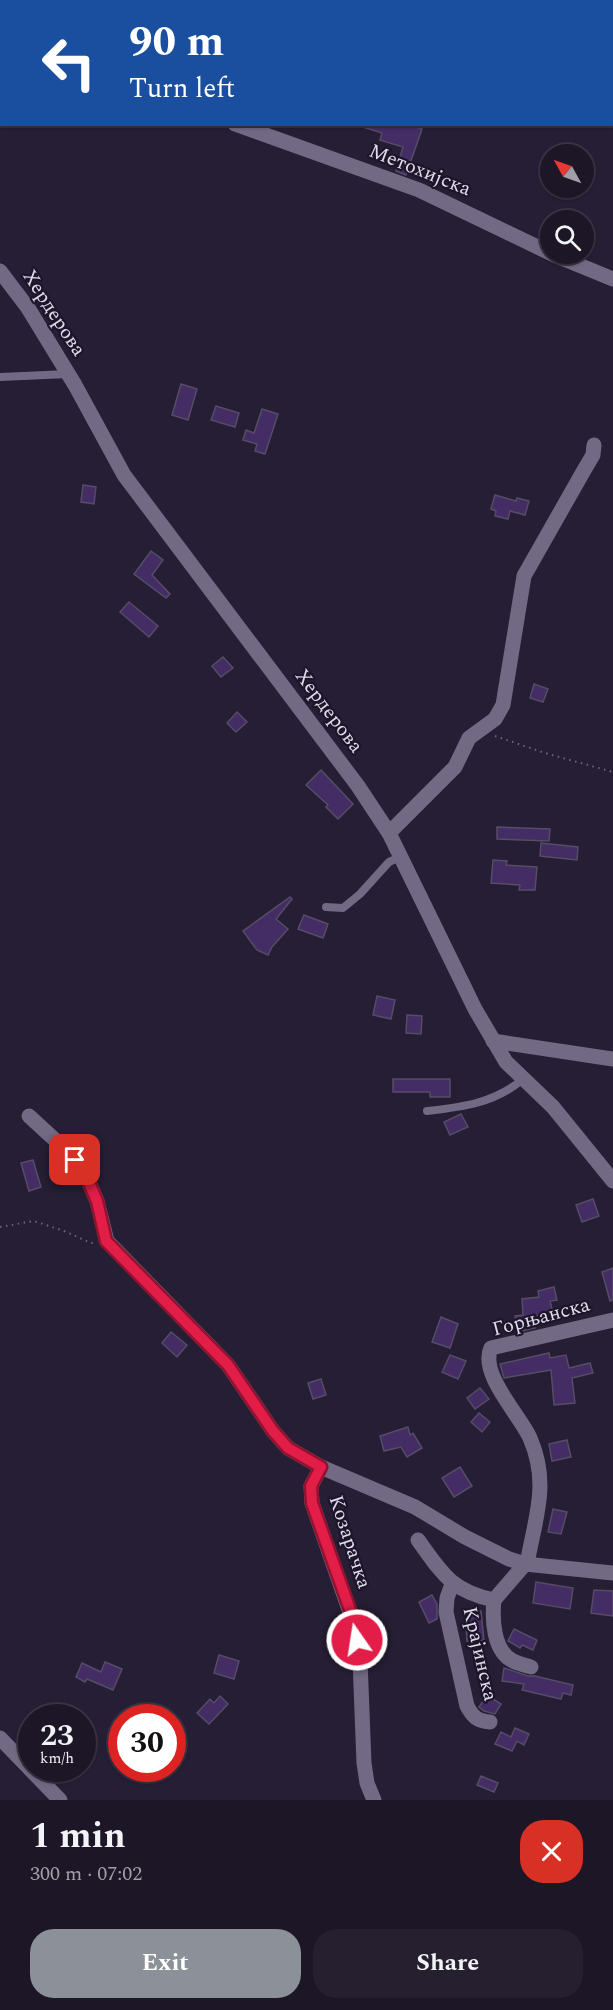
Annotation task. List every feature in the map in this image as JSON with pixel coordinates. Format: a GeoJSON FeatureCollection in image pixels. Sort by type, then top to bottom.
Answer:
{"type":"FeatureCollection","features":[{"type":"Feature","properties":{"kind":"street","name":"Метохијска"},"geometry":{"type":"LineString","coordinates":[[241,126],[419,190],[540,248]]}},
{"type":"Feature","properties":{"kind":"street","name":"Метохијска"},"geometry":{"type":"LineString","coordinates":[[577,264],[613,279]]}},
{"type":"Feature","properties":{"kind":"street","name":"Хердерова"},"geometry":{"type":"LineString","coordinates":[[0,271],[28,308],[124,475],[358,786],[389,833],[493,1041],[506,1062],[553,1107],[613,1181]]}},
{"type":"Feature","properties":{"kind":"street"},"geometry":{"type":"LineString","coordinates":[[389,833],[448,774],[469,738],[495,719],[503,705],[524,576],[584,472],[593,455],[594,445]]}},
{"type":"Feature","properties":{"kind":"street"},"geometry":{"type":"LineString","coordinates":[[493,1041],[613,1059]]}},
{"type":"Feature","properties":{"kind":"street"},"geometry":{"type":"LineString","coordinates":[[29,1116],[66,1150],[84,1171],[97,1201],[106,1241],[228,1365],[273,1431],[288,1448],[321,1467]]}},
{"type":"Feature","properties":{"kind":"street","name":"Горњанска"},"geometry":{"type":"LineString","coordinates":[[526,1564],[540,1507],[537,1456],[530,1436],[504,1398],[488,1354],[491,1348],[613,1320]]}},
{"type":"Feature","properties":{"kind":"street","name":"Козарачка"},"geometry":{"type":"LineString","coordinates":[[374,1800],[367,1783],[364,1763],[360,1660],[354,1621],[312,1503],[311,1486],[321,1467],[415,1507],[483,1547],[526,1564],[613,1573]]}},
{"type":"Feature","properties":{"kind":"street","name":"Крајинска"},"geometry":{"type":"LineString","coordinates":[[418,1540],[452,1584],[494,1600],[526,1564]]}},
{"type":"Feature","properties":{"kind":"street","name":"Крајинска"},"geometry":{"type":"LineString","coordinates":[[452,1584],[447,1598],[446,1612],[467,1706],[473,1717],[490,1722]]}},
{"type":"Feature","properties":{"kind":"street"},"geometry":{"type":"LineString","coordinates":[[494,1600],[494,1628],[503,1654],[531,1667]]}},
{"type":"Feature","properties":{"kind":"street"},"geometry":{"type":"LineString","coordinates":[[0,1738],[60,1800]]}},
{"type":"Feature","properties":{"kind":"lane"},"geometry":{"type":"LineString","coordinates":[[0,376],[68,374]]}},
{"type":"Feature","properties":{"kind":"lane"},"geometry":{"type":"LineString","coordinates":[[326,907],[343,908],[360,894],[389,862],[400,857]]}},
{"type":"Feature","properties":{"kind":"lane"},"geometry":{"type":"LineString","coordinates":[[428,1111],[469,1106],[486,1101],[511,1089],[523,1080]]}},
{"type":"Feature","properties":{"kind":"path"},"geometry":{"type":"LineString","coordinates":[[480,730],[545,753],[613,772]]}},
{"type":"Feature","properties":{"kind":"path"},"geometry":{"type":"LineString","coordinates":[[0,1227],[34,1221],[64,1231],[91,1244],[106,1241]]}},
{"type":"Feature","properties":{"kind":"building"},"geometry":{"type":"Polygon","coordinates":[[[412,126],[422,129],[406,175],[396,171],[403,147],[380,140],[382,133],[363,127],[412,126]]]}},
{"type":"Feature","properties":{"kind":"building"},"geometry":{"type":"Polygon","coordinates":[[[181,384],[197,389],[188,420],[172,415],[181,384]]]}},
{"type":"Feature","properties":{"kind":"building"},"geometry":{"type":"Polygon","coordinates":[[[216,406],[239,413],[235,427],[211,420],[216,406]]]}},
{"type":"Feature","properties":{"kind":"building"},"geometry":{"type":"Polygon","coordinates":[[[262,409],[278,414],[265,454],[255,451],[257,444],[243,440],[246,430],[254,433],[262,409]]]}},
{"type":"Feature","properties":{"kind":"building"},"geometry":{"type":"Polygon","coordinates":[[[83,485],[96,487],[94,504],[81,502],[83,485]]]}},
{"type":"Feature","properties":{"kind":"building"},"geometry":{"type":"Polygon","coordinates":[[[495,495],[516,501],[517,498],[529,501],[525,515],[510,511],[508,519],[495,516],[496,511],[491,509],[495,495]]]}},
{"type":"Feature","properties":{"kind":"building"},"geometry":{"type":"Polygon","coordinates":[[[151,551],[163,560],[152,575],[170,594],[166,598],[134,574],[151,551]]]}},
{"type":"Feature","properties":{"kind":"building"},"geometry":{"type":"Polygon","coordinates":[[[129,602],[158,626],[149,637],[120,612],[129,602]]]}},
{"type":"Feature","properties":{"kind":"building"},"geometry":{"type":"Polygon","coordinates":[[[223,657],[233,668],[221,677],[212,666],[223,657]]]}},
{"type":"Feature","properties":{"kind":"building"},"geometry":{"type":"Polygon","coordinates":[[[534,684],[548,689],[543,702],[530,698],[534,684]]]}},
{"type":"Feature","properties":{"kind":"building"},"geometry":{"type":"Polygon","coordinates":[[[237,712],[247,722],[236,732],[227,723],[237,712]]]}},
{"type":"Feature","properties":{"kind":"building"},"geometry":{"type":"Polygon","coordinates":[[[321,770],[353,804],[338,819],[326,807],[328,805],[306,785],[321,770]]]}},
{"type":"Feature","properties":{"kind":"building"},"geometry":{"type":"Polygon","coordinates":[[[497,827],[550,829],[549,841],[497,839],[497,827]]]}},
{"type":"Feature","properties":{"kind":"building"},"geometry":{"type":"Polygon","coordinates":[[[541,843],[578,847],[577,860],[540,856],[541,843]]]}},
{"type":"Feature","properties":{"kind":"building"},"geometry":{"type":"Polygon","coordinates":[[[493,860],[507,861],[506,865],[537,867],[535,890],[519,890],[520,885],[491,883],[493,860]]]}},
{"type":"Feature","properties":{"kind":"building"},"geometry":{"type":"Polygon","coordinates":[[[290,897],[292,899],[276,919],[288,929],[268,955],[257,950],[243,931],[290,897]]]}},
{"type":"Feature","properties":{"kind":"building"},"geometry":{"type":"Polygon","coordinates":[[[304,915],[328,924],[323,938],[298,929],[304,915]]]}},
{"type":"Feature","properties":{"kind":"building"},"geometry":{"type":"Polygon","coordinates":[[[377,996],[395,1000],[391,1019],[373,1015],[377,996]]]}},
{"type":"Feature","properties":{"kind":"building"},"geometry":{"type":"Polygon","coordinates":[[[407,1015],[422,1016],[421,1034],[406,1033],[407,1015]]]}},
{"type":"Feature","properties":{"kind":"building"},"geometry":{"type":"Polygon","coordinates":[[[393,1079],[450,1079],[450,1097],[430,1097],[430,1092],[393,1092],[393,1079]]]}},
{"type":"Feature","properties":{"kind":"building"},"geometry":{"type":"Polygon","coordinates":[[[461,1114],[468,1127],[450,1135],[444,1122],[461,1114]]]}},
{"type":"Feature","properties":{"kind":"building"},"geometry":{"type":"Polygon","coordinates":[[[33,1160],[41,1187],[29,1191],[21,1163],[33,1160]]]}},
{"type":"Feature","properties":{"kind":"building"},"geometry":{"type":"Polygon","coordinates":[[[593,1199],[599,1216],[582,1222],[576,1205],[593,1199]]]}},
{"type":"Feature","properties":{"kind":"building"},"geometry":{"type":"Polygon","coordinates":[[[613,1268],[613,1300],[610,1301],[602,1272],[613,1268]]]}},
{"type":"Feature","properties":{"kind":"building"},"geometry":{"type":"Polygon","coordinates":[[[554,1287],[557,1300],[550,1301],[553,1313],[534,1316],[535,1328],[522,1331],[522,1326],[516,1327],[515,1316],[523,1315],[522,1299],[539,1297],[538,1291],[554,1287]]]}},
{"type":"Feature","properties":{"kind":"building"},"geometry":{"type":"Polygon","coordinates":[[[441,1317],[458,1324],[450,1348],[432,1342],[441,1317]]]}},
{"type":"Feature","properties":{"kind":"building"},"geometry":{"type":"Polygon","coordinates":[[[171,1332],[187,1345],[177,1357],[162,1343],[171,1332]]]}},
{"type":"Feature","properties":{"kind":"building"},"geometry":{"type":"Polygon","coordinates":[[[549,1353],[550,1358],[566,1355],[569,1368],[590,1363],[593,1373],[572,1378],[575,1403],[554,1405],[551,1370],[504,1378],[500,1364],[549,1353]]]}},
{"type":"Feature","properties":{"kind":"building"},"geometry":{"type":"Polygon","coordinates":[[[450,1355],[466,1361],[458,1379],[442,1372],[450,1355]]]}},
{"type":"Feature","properties":{"kind":"building"},"geometry":{"type":"Polygon","coordinates":[[[321,1379],[326,1395],[313,1399],[308,1383],[321,1379]]]}},
{"type":"Feature","properties":{"kind":"building"},"geometry":{"type":"Polygon","coordinates":[[[480,1388],[489,1399],[475,1409],[467,1398],[480,1388]]]}},
{"type":"Feature","properties":{"kind":"building"},"geometry":{"type":"Polygon","coordinates":[[[479,1413],[490,1422],[482,1432],[471,1422],[479,1413]]]}},
{"type":"Feature","properties":{"kind":"building"},"geometry":{"type":"Polygon","coordinates":[[[408,1427],[410,1435],[413,1433],[422,1448],[407,1457],[401,1447],[384,1451],[380,1436],[408,1427]]]}},
{"type":"Feature","properties":{"kind":"building"},"geometry":{"type":"Polygon","coordinates":[[[567,1440],[571,1457],[552,1461],[549,1444],[567,1440]]]}},
{"type":"Feature","properties":{"kind":"building"},"geometry":{"type":"Polygon","coordinates":[[[460,1467],[472,1486],[454,1497],[442,1478],[460,1467]]]}},
{"type":"Feature","properties":{"kind":"building"},"geometry":{"type":"Polygon","coordinates":[[[553,1509],[567,1512],[561,1534],[548,1532],[553,1509]]]}},
{"type":"Feature","properties":{"kind":"building"},"geometry":{"type":"Polygon","coordinates":[[[536,1582],[573,1588],[570,1609],[533,1603],[536,1582]]]}},
{"type":"Feature","properties":{"kind":"building"},"geometry":{"type":"Polygon","coordinates":[[[594,1590],[613,1591],[613,1616],[591,1613],[594,1590]]]}},
{"type":"Feature","properties":{"kind":"building"},"geometry":{"type":"Polygon","coordinates":[[[432,1595],[437,1604],[437,1619],[429,1623],[419,1602],[432,1595]]]}},
{"type":"Feature","properties":{"kind":"building"},"geometry":{"type":"Polygon","coordinates":[[[481,1611],[484,1640],[467,1641],[465,1612],[481,1611]]]}},
{"type":"Feature","properties":{"kind":"building"},"geometry":{"type":"Polygon","coordinates":[[[514,1629],[537,1640],[533,1650],[522,1645],[520,1648],[508,1641],[514,1629]]]}},
{"type":"Feature","properties":{"kind":"building"},"geometry":{"type":"Polygon","coordinates":[[[219,1655],[239,1661],[234,1679],[214,1673],[219,1655]]]}},
{"type":"Feature","properties":{"kind":"building"},"geometry":{"type":"Polygon","coordinates":[[[105,1662],[122,1669],[113,1690],[76,1677],[82,1663],[101,1672],[105,1662]]]}},
{"type":"Feature","properties":{"kind":"building"},"geometry":{"type":"Polygon","coordinates":[[[504,1668],[528,1676],[573,1685],[571,1695],[563,1693],[561,1699],[522,1690],[524,1684],[502,1681],[504,1668]]]}},
{"type":"Feature","properties":{"kind":"building"},"geometry":{"type":"Polygon","coordinates":[[[487,1695],[501,1704],[495,1714],[479,1707],[487,1695]]]}},
{"type":"Feature","properties":{"kind":"building"},"geometry":{"type":"Polygon","coordinates":[[[220,1696],[228,1704],[209,1724],[197,1713],[210,1699],[214,1703],[220,1696]]]}},
{"type":"Feature","properties":{"kind":"building"},"geometry":{"type":"Polygon","coordinates":[[[515,1728],[529,1734],[524,1745],[517,1741],[512,1751],[495,1744],[501,1732],[511,1737],[515,1728]]]}},
{"type":"Feature","properties":{"kind":"building"},"geometry":{"type":"Polygon","coordinates":[[[481,1776],[498,1783],[494,1792],[477,1785],[481,1776]]]}},
{"type":"Feature","properties":{"kind":"route"},"geometry":{"type":"LineString","coordinates":[[75,1160],[84,1171],[97,1201],[106,1241],[228,1365],[273,1431],[288,1448],[321,1467],[311,1486],[312,1503],[354,1621],[357,1640]]}}]}
